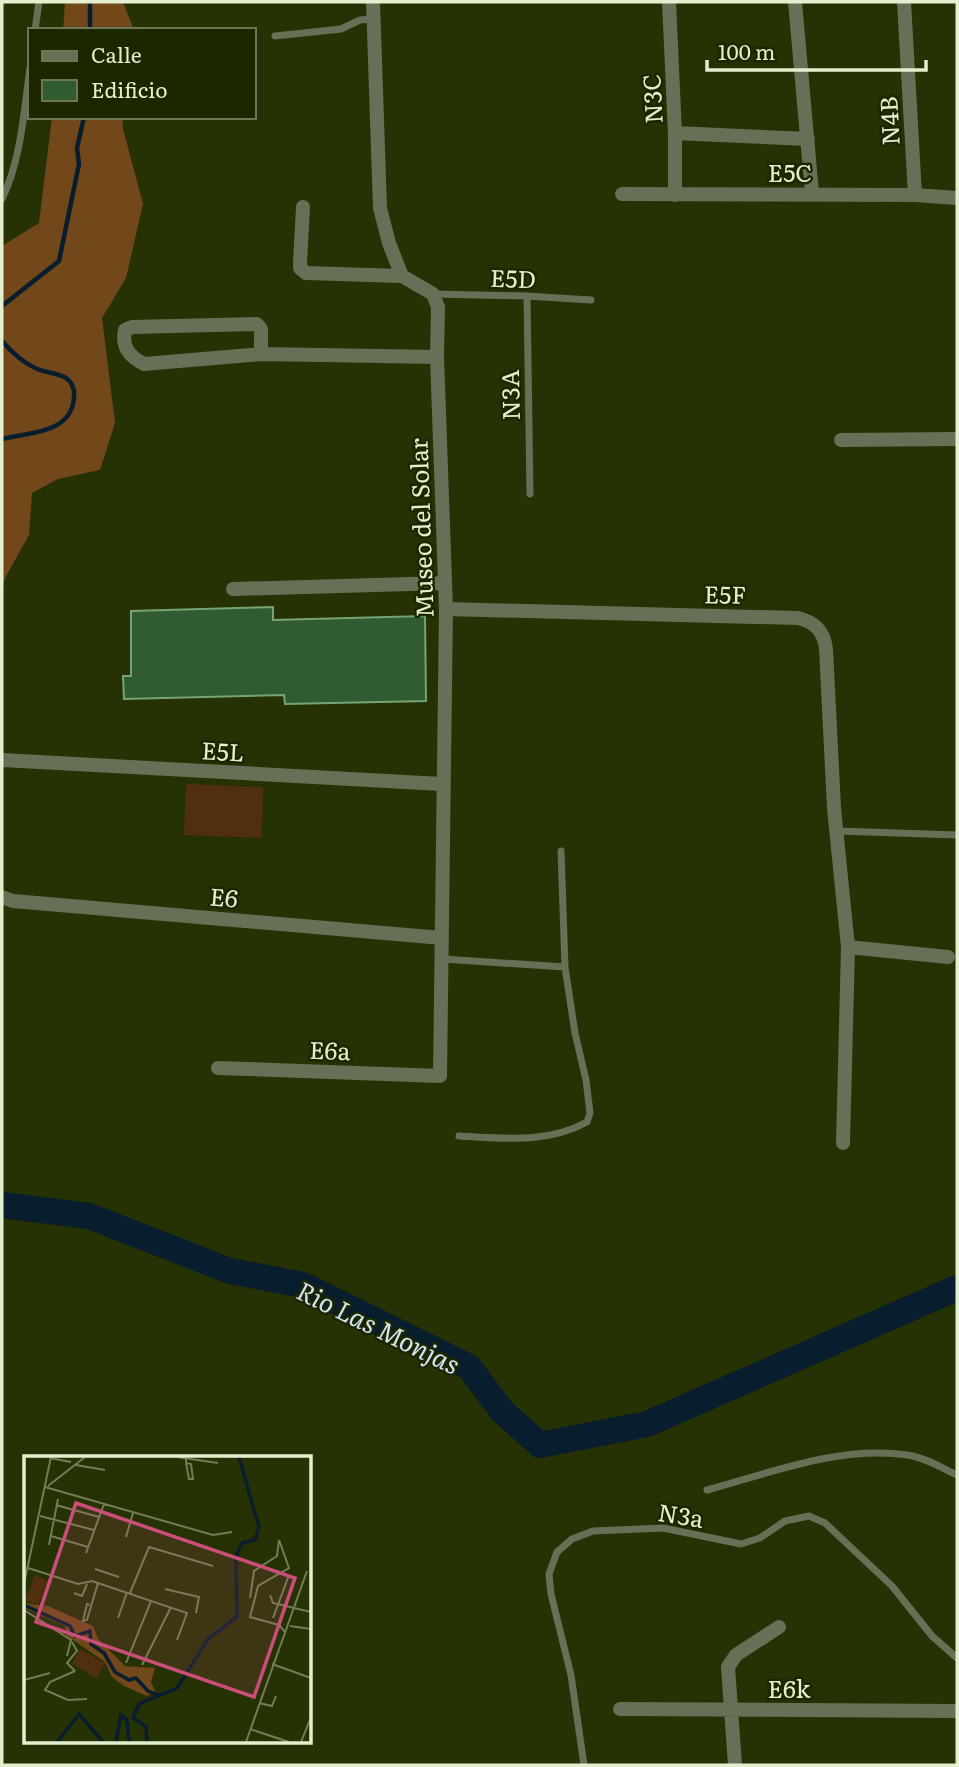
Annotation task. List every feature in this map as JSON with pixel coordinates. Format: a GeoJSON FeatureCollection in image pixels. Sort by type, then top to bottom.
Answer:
{"type":"FeatureCollection","features":[{"type":"Feature","properties":{"kind":"street"},"geometry":{"type":"LineString","coordinates":[[373,2],[380,208],[389,243],[402,276]]}},
{"type":"Feature","properties":{"kind":"street","name":"N3C"},"geometry":{"type":"LineString","coordinates":[[669,2],[676,133],[675,195]]}},
{"type":"Feature","properties":{"kind":"street"},"geometry":{"type":"LineString","coordinates":[[796,2],[812,193]]}},
{"type":"Feature","properties":{"kind":"street","name":"N4B"},"geometry":{"type":"LineString","coordinates":[[904,2],[915,195]]}},
{"type":"Feature","properties":{"kind":"street"},"geometry":{"type":"LineString","coordinates":[[676,133],[808,139]]}},
{"type":"Feature","properties":{"kind":"street","name":"E5C"},"geometry":{"type":"LineString","coordinates":[[622,194],[812,193],[957,198]]}},
{"type":"Feature","properties":{"kind":"street"},"geometry":{"type":"LineString","coordinates":[[303,207],[300,268],[306,273],[402,276],[433,294]]}},
{"type":"Feature","properties":{"kind":"street","name":"Museo del Solar"},"geometry":{"type":"LineString","coordinates":[[433,294],[438,307],[437,357],[446,609],[440,1076]]}},
{"type":"Feature","properties":{"kind":"street"},"geometry":{"type":"LineString","coordinates":[[261,354],[261,329],[257,324],[132,327],[125,330],[123,337],[132,358],[144,364],[261,354],[437,357]]}},
{"type":"Feature","properties":{"kind":"street"},"geometry":{"type":"LineString","coordinates":[[841,440],[957,439]]}},
{"type":"Feature","properties":{"kind":"street"},"geometry":{"type":"LineString","coordinates":[[233,589],[445,583]]}},
{"type":"Feature","properties":{"kind":"street","name":"E5F"},"geometry":{"type":"LineString","coordinates":[[446,609],[768,617],[807,620],[815,625],[825,640],[834,808],[848,947],[843,1143]]}},
{"type":"Feature","properties":{"kind":"street","name":"E5L"},"geometry":{"type":"LineString","coordinates":[[2,761],[442,784]]}},
{"type":"Feature","properties":{"kind":"street","name":"E6"},"geometry":{"type":"LineString","coordinates":[[2,897],[13,901],[442,938]]}},
{"type":"Feature","properties":{"kind":"street"},"geometry":{"type":"LineString","coordinates":[[848,947],[948,957]]}},
{"type":"Feature","properties":{"kind":"street","name":"E6a"},"geometry":{"type":"LineString","coordinates":[[218,1068],[440,1076]]}},
{"type":"Feature","properties":{"kind":"street"},"geometry":{"type":"LineString","coordinates":[[735,1765],[728,1667],[731,1660],[779,1627]]}},
{"type":"Feature","properties":{"kind":"street","name":"E6k"},"geometry":{"type":"LineString","coordinates":[[620,1709],[957,1711]]}},
{"type":"Feature","properties":{"kind":"lane"},"geometry":{"type":"LineString","coordinates":[[35,28],[39,2]]}},
{"type":"Feature","properties":{"kind":"lane"},"geometry":{"type":"LineString","coordinates":[[275,36],[341,29],[360,20],[373,19]]}},
{"type":"Feature","properties":{"kind":"lane"},"geometry":{"type":"LineString","coordinates":[[2,199],[21,135],[28,83]]}},
{"type":"Feature","properties":{"kind":"lane","name":"E5D"},"geometry":{"type":"LineString","coordinates":[[433,294],[591,300]]}},
{"type":"Feature","properties":{"kind":"lane","name":"N3A"},"geometry":{"type":"LineString","coordinates":[[527,296],[530,494]]}},
{"type":"Feature","properties":{"kind":"lane"},"geometry":{"type":"LineString","coordinates":[[836,831],[957,835]]}},
{"type":"Feature","properties":{"kind":"lane"},"geometry":{"type":"LineString","coordinates":[[459,1136],[527,1139],[555,1135],[587,1122],[590,1113],[586,1080],[575,1033],[565,967],[561,851]]}},
{"type":"Feature","properties":{"kind":"lane"},"geometry":{"type":"LineString","coordinates":[[443,959],[565,967]]}},
{"type":"Feature","properties":{"kind":"lane","name":"N3a"},"geometry":{"type":"LineString","coordinates":[[707,1490],[844,1454],[875,1452],[910,1455],[957,1475]]}},
{"type":"Feature","properties":{"kind":"lane","name":"N3a"},"geometry":{"type":"LineString","coordinates":[[584,1765],[571,1675],[551,1594],[549,1574],[557,1552],[572,1539],[593,1531],[663,1528],[741,1544],[760,1538],[785,1521],[809,1516],[825,1522],[892,1586],[932,1636],[957,1658]]}},
{"type":"Feature","properties":{"kind":"shaded area"},"geometry":{"type":"Polygon","coordinates":[[[65,2],[123,2],[133,28],[63,28],[65,2]]]}},
{"type":"Feature","properties":{"kind":"shaded area"},"geometry":{"type":"Polygon","coordinates":[[[52,119],[124,119],[122,125],[143,204],[126,278],[102,318],[115,423],[100,470],[58,479],[32,493],[29,535],[5,578],[2,589],[2,246],[39,223],[52,119]]]}},
{"type":"Feature","properties":{"kind":"shaded area"},"geometry":{"type":"Polygon","coordinates":[[[186,784],[263,787],[262,838],[184,835],[186,784]]]}},
{"type":"Feature","properties":{"kind":"building"},"geometry":{"type":"Polygon","coordinates":[[[273,607],[273,620],[425,616],[426,701],[285,704],[284,695],[124,699],[123,676],[131,676],[131,611],[273,607]]]}},
{"type":"Feature","properties":{"kind":"waterway"},"geometry":{"type":"LineString","coordinates":[[90,2],[90,28]]}},
{"type":"Feature","properties":{"kind":"waterway"},"geometry":{"type":"LineString","coordinates":[[2,306],[59,261],[79,164],[77,148],[84,119]]}},
{"type":"Feature","properties":{"kind":"waterway"},"geometry":{"type":"LineString","coordinates":[[2,341],[29,365],[66,378],[74,394],[71,409],[66,418],[57,425],[2,439]]}},
{"type":"Feature","properties":{"kind":"waterway","name":"Rio Las Monjas"},"geometry":{"type":"LineString","coordinates":[[2,1205],[89,1216],[230,1271],[303,1285],[469,1367],[502,1411],[540,1445],[647,1424],[957,1288]]}}]}
